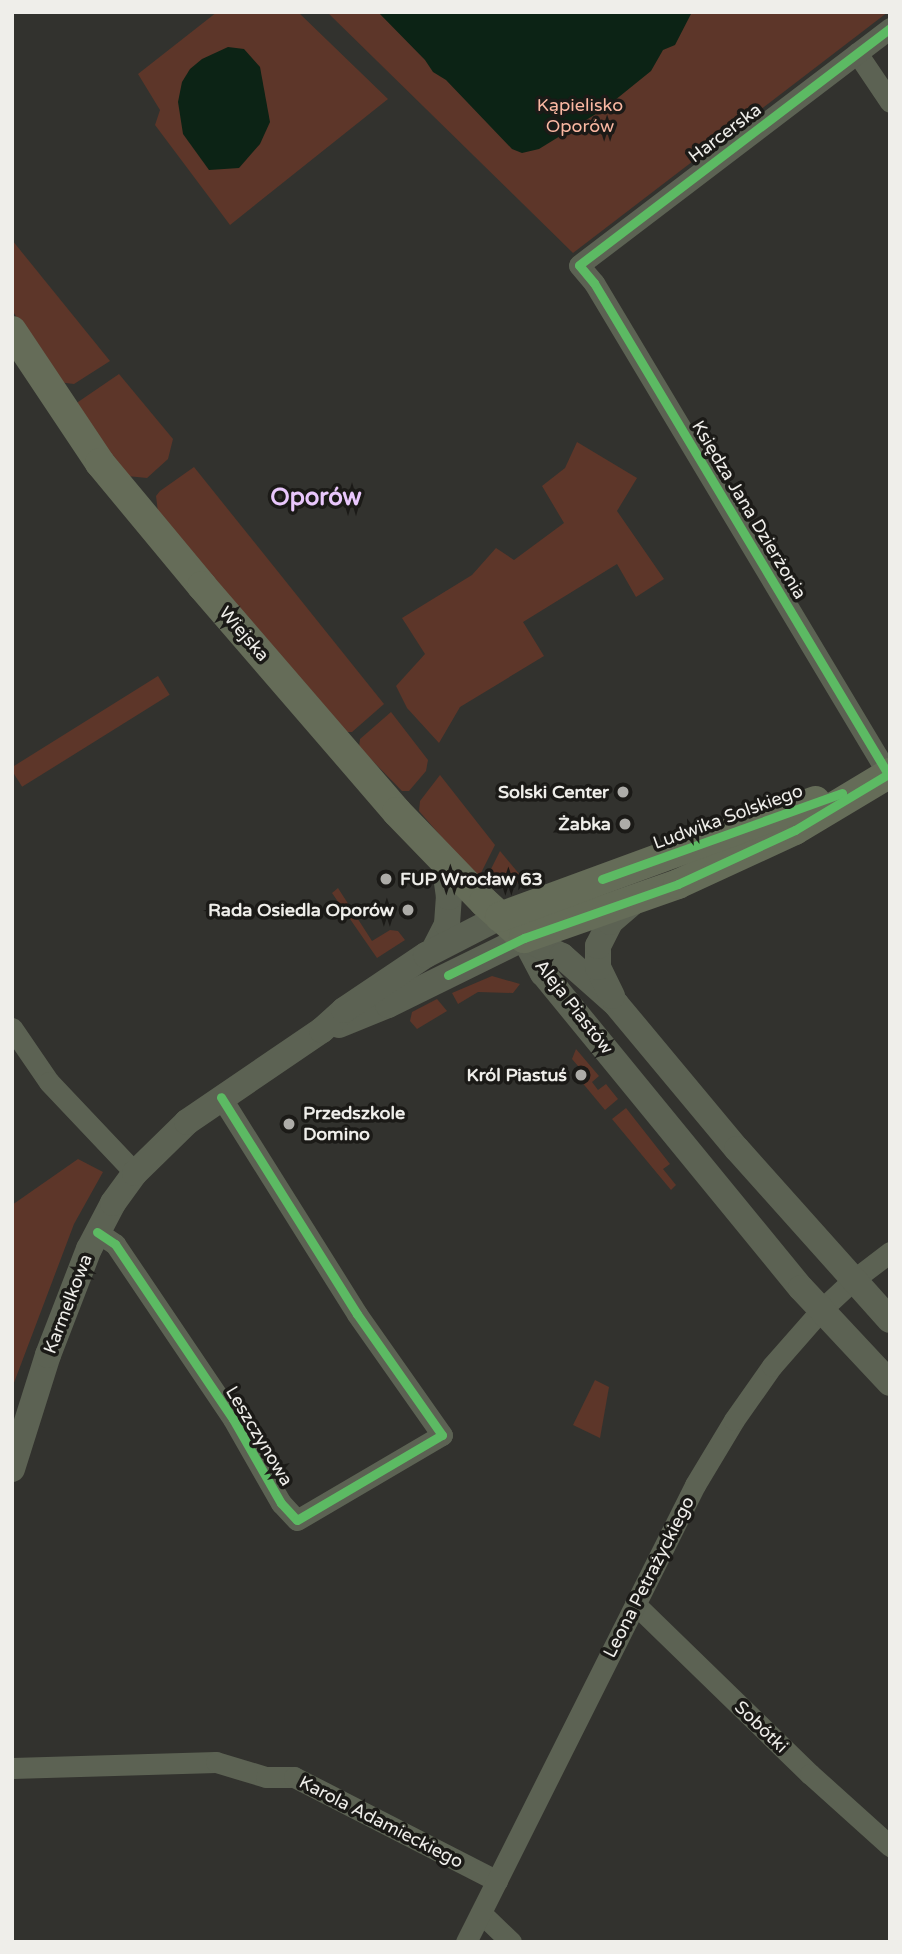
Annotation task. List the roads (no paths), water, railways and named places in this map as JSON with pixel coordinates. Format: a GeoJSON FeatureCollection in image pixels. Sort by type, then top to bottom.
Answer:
{"type":"FeatureCollection","features":[{"type":"Feature","properties":{"kind":"main road","name":"Wiejska"},"geometry":{"type":"LineString","coordinates":[[12,331],[108,472],[366,777],[444,862],[524,938]]}},
{"type":"Feature","properties":{"kind":"main road","name":"Ludwika Solskiego"},"geometry":{"type":"LineString","coordinates":[[524,938],[678,884],[795,830],[881,778]]}},
{"type":"Feature","properties":{"kind":"main road","name":"Ludwika Solskiego"},"geometry":{"type":"LineString","coordinates":[[500,917],[559,893],[881,778]]}},
{"type":"Feature","properties":{"kind":"street","name":"Harcerska"},"geometry":{"type":"LineString","coordinates":[[579,265],[890,28]]}},
{"type":"Feature","properties":{"kind":"street"},"geometry":{"type":"LineString","coordinates":[[857,53],[890,102]]}},
{"type":"Feature","properties":{"kind":"street","name":"Księdza Jana Dzierżonia"},"geometry":{"type":"LineString","coordinates":[[579,265],[594,283],[881,778]]}},
{"type":"Feature","properties":{"kind":"street"},"geometry":{"type":"LineString","coordinates":[[434,950],[447,923],[449,897],[444,862]]}},
{"type":"Feature","properties":{"kind":"street"},"geometry":{"type":"LineString","coordinates":[[616,1004],[598,967],[598,946],[603,931],[617,913],[638,898]]}},
{"type":"Feature","properties":{"kind":"street","name":"Karmelkowa"},"geometry":{"type":"LineString","coordinates":[[12,1469],[48,1355],[97,1232],[116,1197],[135,1172],[187,1122],[322,1030],[344,1010],[434,950],[500,917]]}},
{"type":"Feature","properties":{"kind":"street","name":"Karmelkowa"},"geometry":{"type":"LineString","coordinates":[[322,1030],[349,1023],[524,938]]}},
{"type":"Feature","properties":{"kind":"street","name":"Aleja Piastów"},"geometry":{"type":"LineString","coordinates":[[524,938],[562,956],[616,1004],[852,1281],[890,1321]]}},
{"type":"Feature","properties":{"kind":"street","name":"Aleja Piastów"},"geometry":{"type":"LineString","coordinates":[[524,938],[543,973],[822,1309],[890,1383]]}},
{"type":"Feature","properties":{"kind":"street"},"geometry":{"type":"LineString","coordinates":[[12,1028],[49,1082],[135,1172]]}},
{"type":"Feature","properties":{"kind":"street","name":"Leszczynowa"},"geometry":{"type":"LineString","coordinates":[[97,1232],[115,1244],[233,1419],[281,1503],[297,1520],[442,1435],[358,1314],[221,1097]]}},
{"type":"Feature","properties":{"kind":"street","name":"Leona Petrażyckiego"},"geometry":{"type":"LineString","coordinates":[[466,1942],[695,1485],[734,1420],[772,1366],[822,1309],[852,1281],[890,1252]]}},
{"type":"Feature","properties":{"kind":"street","name":"Sobótki"},"geometry":{"type":"LineString","coordinates":[[635,1604],[810,1774],[890,1846]]}},
{"type":"Feature","properties":{"kind":"street","name":"Karola Adamieckiego"},"geometry":{"type":"LineString","coordinates":[[12,1768],[216,1762],[266,1777],[294,1777],[497,1881]]}},
{"type":"Feature","properties":{"kind":"street"},"geometry":{"type":"LineString","coordinates":[[481,1913],[511,1942]]}},
{"type":"Feature","properties":{"kind":"place","name":"Solski Center"},"geometry":{"type":"Point","coordinates":[623,792]}},
{"type":"Feature","properties":{"kind":"place","name":"Żabka"},"geometry":{"type":"Point","coordinates":[625,824]}},
{"type":"Feature","properties":{"kind":"place","name":"FUP Wrocław 63"},"geometry":{"type":"Point","coordinates":[386,879]}},
{"type":"Feature","properties":{"kind":"place","name":"Rada Osiedla Oporów"},"geometry":{"type":"Point","coordinates":[408,910]}},
{"type":"Feature","properties":{"kind":"place","name":"Król Piastuś"},"geometry":{"type":"Point","coordinates":[581,1075]}},
{"type":"Feature","properties":{"kind":"place","name":"Przedszkole Domino"},"geometry":{"type":"Point","coordinates":[289,1124]}},
{"type":"Feature","properties":{"kind":"district","name":"Oporów"},"geometry":{"type":"Point","coordinates":[316,498]}},
{"type":"Feature","properties":{"kind":"park label","name":"Kąpielisko Oporów"},"geometry":{"type":"Point","coordinates":[580,116]}}]}
